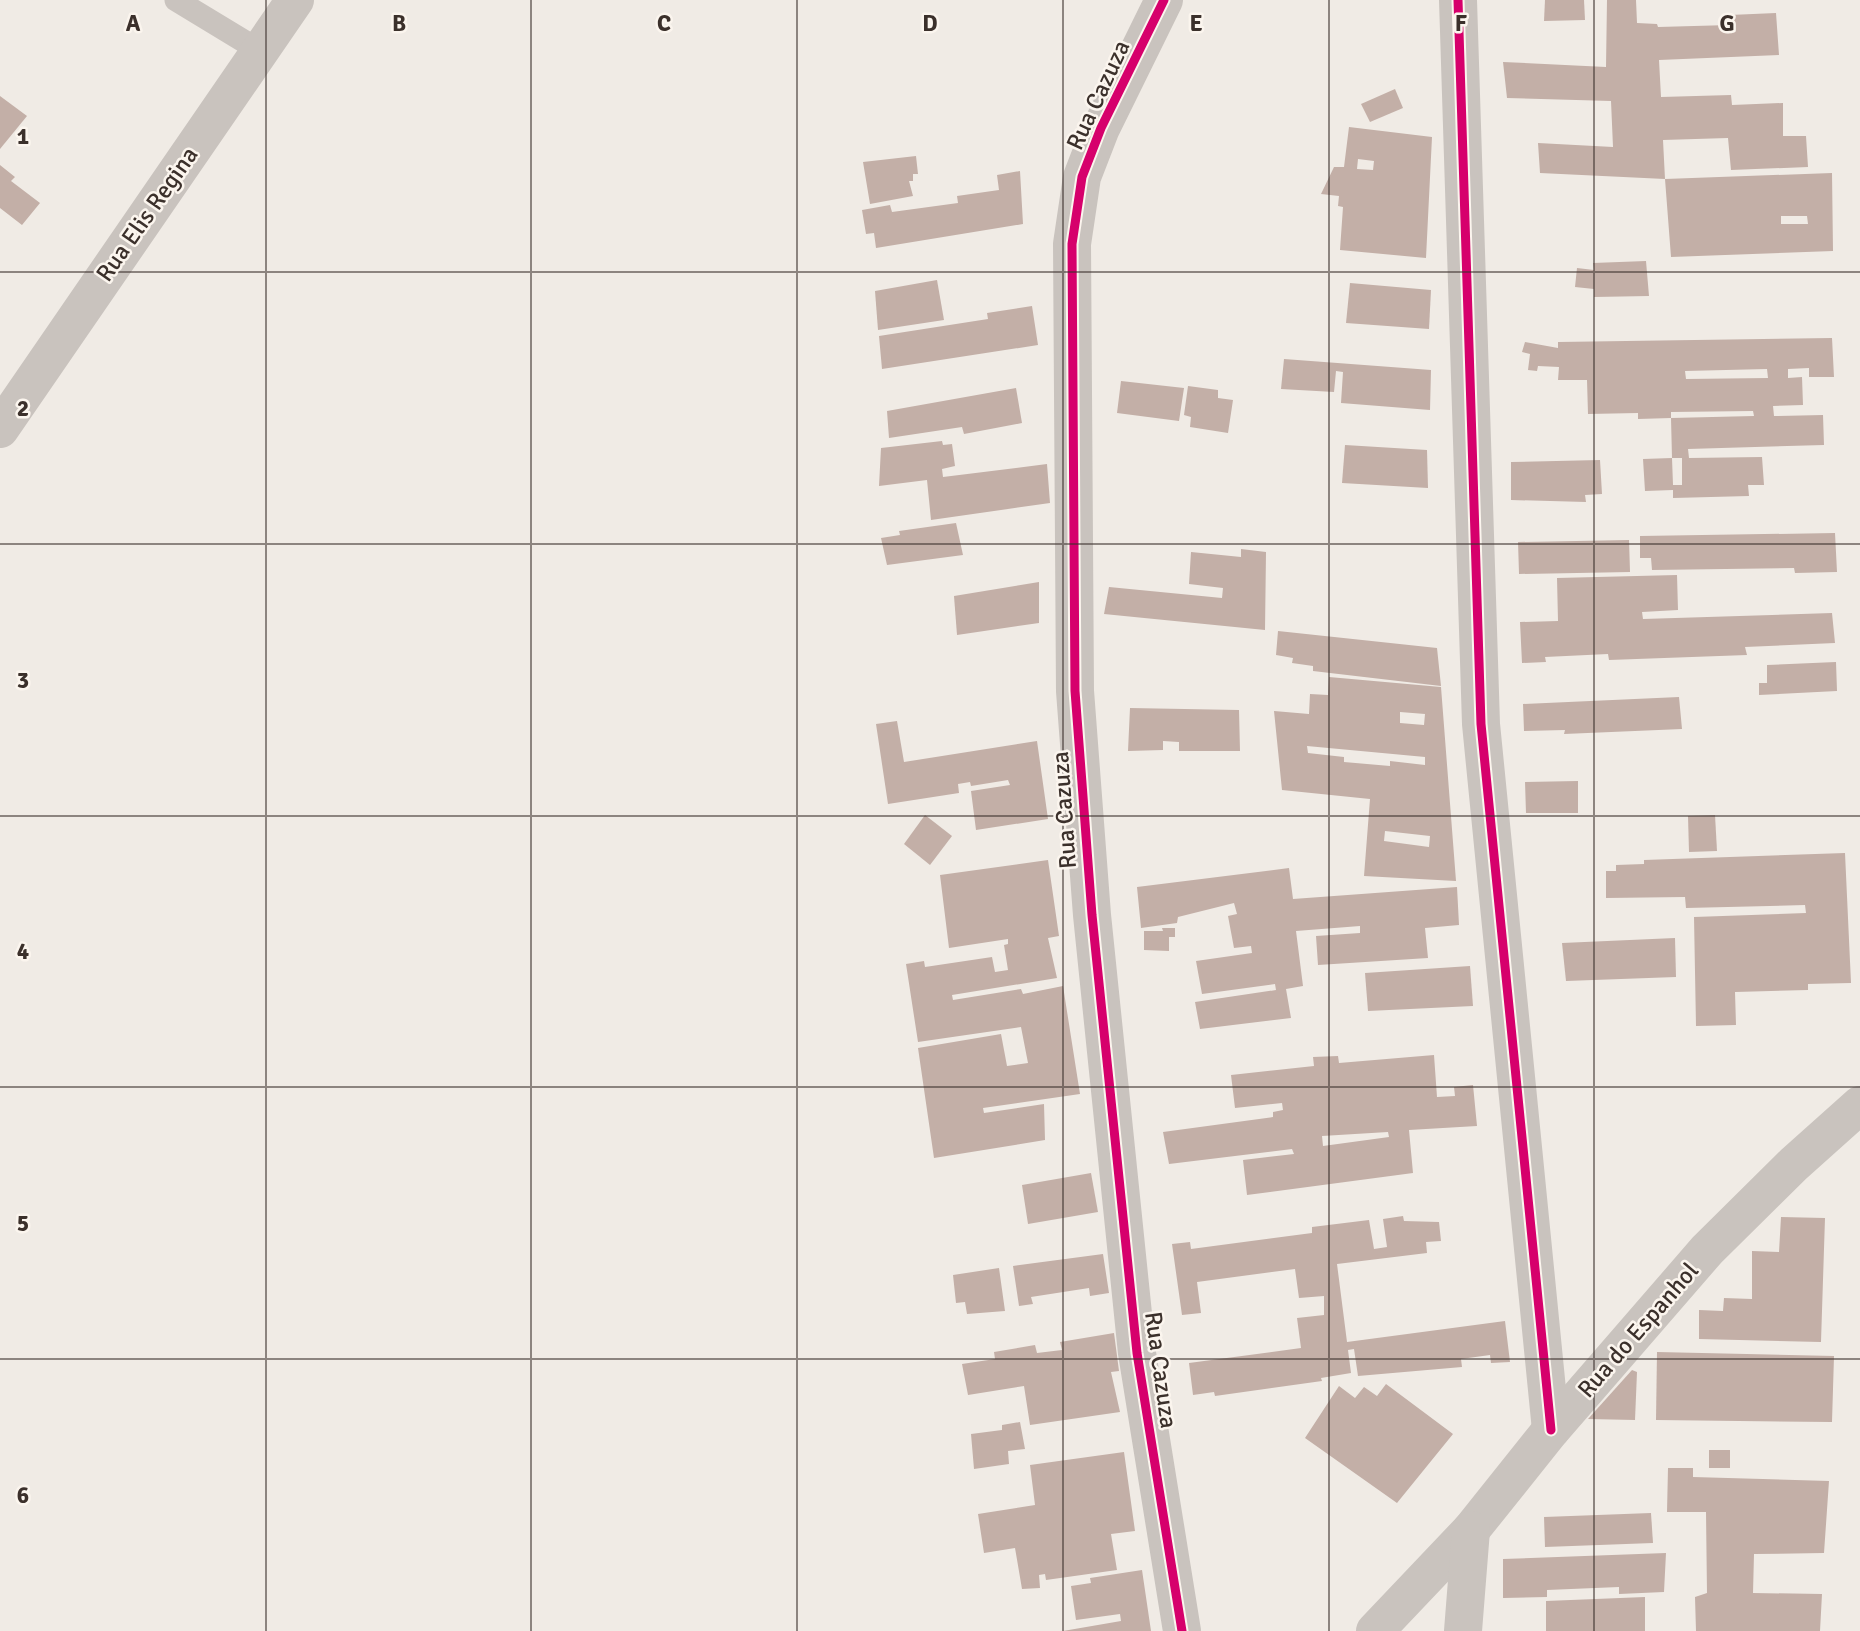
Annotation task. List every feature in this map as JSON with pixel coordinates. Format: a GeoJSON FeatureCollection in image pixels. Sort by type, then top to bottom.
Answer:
{"type":"FeatureCollection","features":[{"type":"Feature","properties":{"kind":"street","name":"Rua Elis Regina"},"geometry":{"type":"LineString","coordinates":[[0,429],[295,0]]}},
{"type":"Feature","properties":{"kind":"street","name":"Rua Cazuza"},"geometry":{"type":"LineString","coordinates":[[1164,0],[1101,128],[1082,177],[1072,244],[1075,691],[1092,915],[1137,1353],[1182,1631]]}},
{"type":"Feature","properties":{"kind":"street"},"geometry":{"type":"LineString","coordinates":[[1458,0],[1481,724],[1551,1430]]}},
{"type":"Feature","properties":{"kind":"street","name":"Rua do Espanhol"},"geometry":{"type":"LineString","coordinates":[[1375,1631],[1471,1530],[1551,1430],[1707,1250],[1794,1164],[1860,1105]]}},
{"type":"Feature","properties":{"kind":"street"},"geometry":{"type":"LineString","coordinates":[[1463,1631],[1471,1530]]}},
{"type":"Feature","properties":{"kind":"lane"},"geometry":{"type":"LineString","coordinates":[[176,0],[260,51]]}},
{"type":"Feature","properties":{"kind":"building"},"geometry":{"type":"Polygon","coordinates":[[[1545,0],[1584,0],[1585,20],[1544,21],[1545,0]]]}},
{"type":"Feature","properties":{"kind":"building"},"geometry":{"type":"Polygon","coordinates":[[[1607,0],[1636,0],[1637,23],[1657,24],[1658,27],[1730,25],[1730,15],[1776,13],[1779,55],[1659,60],[1661,97],[1731,95],[1732,105],[1783,103],[1783,136],[1806,136],[1808,167],[1731,170],[1728,138],[1663,140],[1665,179],[1540,173],[1538,143],[1613,147],[1611,101],[1507,98],[1503,62],[1606,67],[1607,0]]]}},
{"type":"Feature","properties":{"kind":"building"},"geometry":{"type":"Polygon","coordinates":[[[1395,89],[1403,108],[1370,122],[1361,104],[1395,89]]]}},
{"type":"Feature","properties":{"kind":"building"},"geometry":{"type":"Polygon","coordinates":[[[0,96],[27,116],[0,149],[0,96]]]}},
{"type":"Feature","properties":{"kind":"building"},"geometry":{"type":"Polygon","coordinates":[[[1349,127],[1432,137],[1426,258],[1340,250],[1343,207],[1338,206],[1339,196],[1321,194],[1334,167],[1344,167],[1349,127]],[[1358,159],[1357,169],[1373,170],[1374,161],[1358,159]]]}},
{"type":"Feature","properties":{"kind":"building"},"geometry":{"type":"Polygon","coordinates":[[[916,156],[918,174],[913,174],[913,181],[909,181],[913,196],[870,204],[863,162],[916,156]]]}},
{"type":"Feature","properties":{"kind":"building"},"geometry":{"type":"Polygon","coordinates":[[[0,165],[15,177],[11,181],[40,203],[22,225],[0,208],[0,165]]]}},
{"type":"Feature","properties":{"kind":"building"},"geometry":{"type":"Polygon","coordinates":[[[1020,171],[1023,224],[876,248],[874,233],[866,234],[862,210],[890,205],[892,212],[958,203],[957,196],[999,190],[997,175],[1020,171]]]}},
{"type":"Feature","properties":{"kind":"building"},"geometry":{"type":"Polygon","coordinates":[[[1832,173],[1833,251],[1671,257],[1665,179],[1832,173]],[[1781,216],[1781,224],[1808,224],[1807,216],[1781,216]]]}},
{"type":"Feature","properties":{"kind":"building"},"geometry":{"type":"Polygon","coordinates":[[[1646,261],[1649,296],[1594,297],[1594,289],[1575,287],[1577,268],[1594,270],[1593,263],[1646,261]]]}},
{"type":"Feature","properties":{"kind":"building"},"geometry":{"type":"Polygon","coordinates":[[[937,280],[944,320],[878,330],[875,291],[937,280]]]}},
{"type":"Feature","properties":{"kind":"building"},"geometry":{"type":"Polygon","coordinates":[[[1350,283],[1431,290],[1429,329],[1346,323],[1350,283]]]}},
{"type":"Feature","properties":{"kind":"building"},"geometry":{"type":"Polygon","coordinates":[[[1032,306],[1038,345],[882,369],[879,336],[988,319],[987,313],[1032,306]]]}},
{"type":"Feature","properties":{"kind":"building"},"geometry":{"type":"Polygon","coordinates":[[[1832,338],[1834,377],[1809,377],[1809,368],[1788,369],[1788,378],[1802,377],[1803,405],[1773,406],[1774,416],[1823,415],[1824,445],[1688,449],[1689,458],[1762,457],[1764,485],[1748,485],[1749,496],[1673,498],[1673,490],[1645,491],[1643,459],[1672,458],[1671,418],[1638,419],[1638,413],[1588,414],[1587,380],[1558,380],[1559,367],[1538,366],[1537,371],[1528,370],[1530,354],[1522,352],[1525,342],[1558,348],[1558,342],[1832,338]],[[1767,369],[1685,371],[1686,379],[1768,378],[1767,369]],[[1753,411],[1671,412],[1671,418],[1754,416],[1753,411]],[[1672,458],[1673,485],[1682,485],[1682,458],[1672,458]]]}},
{"type":"Feature","properties":{"kind":"building"},"geometry":{"type":"Polygon","coordinates":[[[1284,359],[1431,370],[1430,410],[1341,403],[1343,372],[1336,371],[1334,392],[1281,389],[1284,359]]]}},
{"type":"Feature","properties":{"kind":"building"},"geometry":{"type":"Polygon","coordinates":[[[1121,381],[1184,388],[1179,421],[1117,413],[1121,381]]]}},
{"type":"Feature","properties":{"kind":"building"},"geometry":{"type":"Polygon","coordinates":[[[1188,386],[1218,390],[1218,398],[1233,400],[1228,433],[1190,427],[1191,417],[1184,415],[1188,386]]]}},
{"type":"Feature","properties":{"kind":"building"},"geometry":{"type":"Polygon","coordinates":[[[1016,388],[1022,423],[964,434],[962,427],[889,438],[887,411],[1016,388]]]}},
{"type":"Feature","properties":{"kind":"building"},"geometry":{"type":"Polygon","coordinates":[[[942,441],[943,445],[952,444],[955,466],[942,469],[943,477],[1047,464],[1050,503],[931,520],[927,480],[879,486],[881,448],[942,441]]]}},
{"type":"Feature","properties":{"kind":"building"},"geometry":{"type":"Polygon","coordinates":[[[1345,445],[1427,450],[1428,488],[1342,483],[1345,445]]]}},
{"type":"Feature","properties":{"kind":"building"},"geometry":{"type":"Polygon","coordinates":[[[1600,460],[1602,494],[1585,495],[1586,502],[1511,500],[1511,462],[1600,460]]]}},
{"type":"Feature","properties":{"kind":"building"},"geometry":{"type":"Polygon","coordinates":[[[956,523],[963,555],[887,565],[881,538],[900,535],[899,531],[956,523]]]}},
{"type":"Feature","properties":{"kind":"building"},"geometry":{"type":"Polygon","coordinates":[[[1835,533],[1837,572],[1795,573],[1794,568],[1652,570],[1651,558],[1640,558],[1640,536],[1835,533]]]}},
{"type":"Feature","properties":{"kind":"building"},"geometry":{"type":"Polygon","coordinates":[[[1629,540],[1630,572],[1519,574],[1518,542],[1629,540]]]}},
{"type":"Feature","properties":{"kind":"building"},"geometry":{"type":"Polygon","coordinates":[[[1241,549],[1266,552],[1265,630],[1104,614],[1109,587],[1222,598],[1223,588],[1189,584],[1191,552],[1241,557],[1241,549]]]}},
{"type":"Feature","properties":{"kind":"building"},"geometry":{"type":"Polygon","coordinates":[[[1677,575],[1678,610],[1642,612],[1643,619],[1832,613],[1835,643],[1745,647],[1747,655],[1609,660],[1608,654],[1545,657],[1546,662],[1522,663],[1520,622],[1558,621],[1557,578],[1677,575]]]}},
{"type":"Feature","properties":{"kind":"building"},"geometry":{"type":"Polygon","coordinates":[[[1039,582],[1039,623],[957,635],[954,596],[1039,582]]]}},
{"type":"Feature","properties":{"kind":"building"},"geometry":{"type":"Polygon","coordinates":[[[1278,631],[1437,648],[1441,686],[1313,671],[1313,666],[1292,663],[1293,658],[1276,655],[1278,631]]]}},
{"type":"Feature","properties":{"kind":"building"},"geometry":{"type":"Polygon","coordinates":[[[1836,662],[1837,691],[1759,695],[1759,683],[1767,683],[1767,665],[1836,662]]]}},
{"type":"Feature","properties":{"kind":"building"},"geometry":{"type":"Polygon","coordinates":[[[1329,677],[1441,687],[1456,881],[1364,876],[1370,799],[1282,790],[1274,711],[1309,714],[1310,694],[1328,695],[1329,677]],[[1400,712],[1400,723],[1424,725],[1425,714],[1400,712]],[[1307,746],[1308,753],[1344,757],[1344,762],[1390,766],[1390,761],[1425,765],[1425,757],[1307,746]],[[1385,831],[1384,841],[1429,847],[1430,836],[1385,831]]]}},
{"type":"Feature","properties":{"kind":"building"},"geometry":{"type":"Polygon","coordinates":[[[1679,697],[1682,729],[1564,734],[1565,730],[1524,731],[1523,704],[1679,697]]]}},
{"type":"Feature","properties":{"kind":"building"},"geometry":{"type":"Polygon","coordinates":[[[1130,708],[1239,710],[1240,751],[1179,751],[1179,742],[1163,741],[1163,750],[1128,751],[1130,708]]]}},
{"type":"Feature","properties":{"kind":"building"},"geometry":{"type":"Polygon","coordinates":[[[897,721],[904,762],[1037,741],[1048,819],[976,830],[971,791],[1010,785],[1008,780],[971,786],[970,782],[958,784],[959,793],[888,804],[876,724],[897,721]]]}},
{"type":"Feature","properties":{"kind":"building"},"geometry":{"type":"Polygon","coordinates":[[[1578,781],[1578,813],[1526,813],[1525,782],[1578,781]]]}},
{"type":"Feature","properties":{"kind":"building"},"geometry":{"type":"Polygon","coordinates":[[[925,815],[952,836],[930,865],[904,844],[925,815]]]}},
{"type":"Feature","properties":{"kind":"building"},"geometry":{"type":"Polygon","coordinates":[[[1715,815],[1717,851],[1689,852],[1688,816],[1715,815]]]}},
{"type":"Feature","properties":{"kind":"building"},"geometry":{"type":"Polygon","coordinates":[[[1845,853],[1851,983],[1808,984],[1808,990],[1735,992],[1736,1025],[1696,1026],[1694,917],[1806,913],[1805,905],[1686,908],[1685,897],[1606,898],[1606,871],[1616,871],[1616,865],[1644,864],[1644,860],[1845,853]]]}},
{"type":"Feature","properties":{"kind":"building"},"geometry":{"type":"Polygon","coordinates":[[[1048,860],[1059,936],[1048,938],[1057,978],[952,995],[953,1000],[1021,989],[1023,994],[1063,986],[1080,1094],[983,1108],[984,1113],[1044,1104],[1045,1140],[934,1158],[918,1048],[1001,1034],[1007,1066],[1028,1063],[1021,1027],[918,1042],[906,964],[924,961],[925,967],[992,957],[995,972],[1008,970],[1004,945],[1008,944],[1008,939],[949,948],[940,875],[1048,860]]]}},
{"type":"Feature","properties":{"kind":"building"},"geometry":{"type":"Polygon","coordinates":[[[1289,868],[1293,899],[1457,887],[1459,925],[1425,928],[1428,958],[1318,965],[1316,936],[1360,933],[1360,926],[1296,931],[1303,986],[1286,989],[1291,1018],[1200,1029],[1195,1002],[1276,990],[1275,984],[1202,994],[1196,961],[1252,953],[1251,946],[1234,948],[1228,916],[1237,914],[1234,903],[1178,917],[1177,923],[1141,928],[1137,887],[1289,868]]]}},
{"type":"Feature","properties":{"kind":"building"},"geometry":{"type":"Polygon","coordinates":[[[1162,928],[1175,928],[1175,937],[1169,937],[1169,951],[1144,950],[1144,931],[1163,931],[1162,928]]]}},
{"type":"Feature","properties":{"kind":"building"},"geometry":{"type":"Polygon","coordinates":[[[1675,938],[1676,977],[1566,981],[1562,943],[1675,938]]]}},
{"type":"Feature","properties":{"kind":"building"},"geometry":{"type":"Polygon","coordinates":[[[1470,966],[1473,1006],[1368,1011],[1365,973],[1470,966]]]}},
{"type":"Feature","properties":{"kind":"building"},"geometry":{"type":"Polygon","coordinates":[[[1434,1055],[1437,1097],[1455,1096],[1454,1087],[1473,1085],[1477,1126],[1409,1130],[1413,1173],[1247,1195],[1243,1160],[1294,1154],[1292,1149],[1169,1164],[1163,1132],[1273,1117],[1273,1112],[1283,1110],[1282,1103],[1235,1108],[1231,1075],[1314,1066],[1313,1057],[1338,1056],[1339,1063],[1434,1055]],[[1388,1132],[1322,1136],[1323,1146],[1389,1137],[1388,1132]]]}},
{"type":"Feature","properties":{"kind":"building"},"geometry":{"type":"Polygon","coordinates":[[[1091,1173],[1098,1212],[1028,1224],[1022,1185],[1091,1173]]]}},
{"type":"Feature","properties":{"kind":"building"},"geometry":{"type":"Polygon","coordinates":[[[1403,1216],[1404,1221],[1439,1222],[1441,1241],[1426,1242],[1427,1253],[1337,1264],[1347,1342],[1505,1321],[1510,1362],[1491,1363],[1490,1355],[1461,1359],[1462,1367],[1358,1376],[1354,1349],[1348,1350],[1351,1373],[1321,1378],[1322,1381],[1215,1396],[1214,1392],[1193,1395],[1189,1363],[1301,1348],[1297,1318],[1324,1315],[1324,1296],[1299,1298],[1295,1269],[1197,1282],[1201,1313],[1182,1315],[1172,1244],[1190,1242],[1191,1249],[1312,1233],[1312,1227],[1369,1220],[1374,1249],[1387,1247],[1383,1219],[1403,1216]]]}},
{"type":"Feature","properties":{"kind":"building"},"geometry":{"type":"Polygon","coordinates":[[[1781,1217],[1825,1218],[1821,1342],[1699,1339],[1699,1310],[1723,1311],[1724,1298],[1752,1299],[1752,1251],[1779,1252],[1781,1217]]]}},
{"type":"Feature","properties":{"kind":"building"},"geometry":{"type":"Polygon","coordinates":[[[1103,1254],[1109,1293],[1090,1296],[1089,1288],[1031,1297],[1033,1304],[1019,1306],[1013,1266],[1103,1254]]]}},
{"type":"Feature","properties":{"kind":"building"},"geometry":{"type":"Polygon","coordinates":[[[999,1268],[1005,1311],[967,1314],[965,1302],[956,1303],[953,1275],[999,1268]]]}},
{"type":"Feature","properties":{"kind":"building"},"geometry":{"type":"Polygon","coordinates":[[[1114,1333],[1119,1371],[1111,1372],[1120,1412],[1030,1425],[1024,1386],[968,1395],[962,1364],[995,1359],[994,1352],[1035,1345],[1037,1353],[1062,1350],[1060,1342],[1114,1333]]]}},
{"type":"Feature","properties":{"kind":"building"},"geometry":{"type":"Polygon","coordinates":[[[1657,1352],[1834,1356],[1832,1422],[1656,1420],[1657,1352]]]}},
{"type":"Feature","properties":{"kind":"building"},"geometry":{"type":"Polygon","coordinates":[[[1632,1370],[1637,1372],[1635,1420],[1588,1419],[1632,1370]]]}},
{"type":"Feature","properties":{"kind":"building"},"geometry":{"type":"Polygon","coordinates":[[[1386,1384],[1453,1434],[1397,1503],[1305,1438],[1339,1386],[1355,1398],[1364,1387],[1377,1396],[1386,1384]]]}},
{"type":"Feature","properties":{"kind":"building"},"geometry":{"type":"Polygon","coordinates":[[[1020,1422],[1025,1449],[1008,1451],[1009,1464],[974,1469],[971,1434],[1002,1430],[1002,1425],[1020,1422]]]}},
{"type":"Feature","properties":{"kind":"building"},"geometry":{"type":"Polygon","coordinates":[[[1709,1450],[1730,1450],[1730,1468],[1709,1468],[1709,1450]]]}},
{"type":"Feature","properties":{"kind":"building"},"geometry":{"type":"Polygon","coordinates":[[[1124,1452],[1135,1531],[1111,1534],[1117,1570],[1046,1580],[1045,1574],[1039,1575],[1040,1588],[1022,1589],[1015,1548],[984,1553],[978,1514],[1035,1505],[1030,1465],[1124,1452]]]}},
{"type":"Feature","properties":{"kind":"building"},"geometry":{"type":"Polygon","coordinates":[[[1668,1468],[1693,1468],[1693,1477],[1829,1481],[1824,1553],[1754,1554],[1753,1593],[1822,1594],[1820,1631],[1696,1631],[1695,1597],[1707,1593],[1706,1512],[1667,1512],[1668,1468]]]}},
{"type":"Feature","properties":{"kind":"building"},"geometry":{"type":"Polygon","coordinates":[[[1651,1513],[1653,1543],[1545,1547],[1544,1517],[1651,1513]]]}},
{"type":"Feature","properties":{"kind":"building"},"geometry":{"type":"Polygon","coordinates":[[[1666,1553],[1664,1592],[1619,1594],[1619,1587],[1547,1590],[1547,1597],[1503,1598],[1503,1559],[1666,1553]]]}},
{"type":"Feature","properties":{"kind":"building"},"geometry":{"type":"Polygon","coordinates":[[[1142,1570],[1151,1631],[1063,1631],[1121,1621],[1120,1614],[1076,1620],[1071,1586],[1091,1583],[1090,1578],[1142,1570]]]}},
{"type":"Feature","properties":{"kind":"building"},"geometry":{"type":"Polygon","coordinates":[[[1645,1597],[1645,1631],[1546,1631],[1546,1601],[1645,1597]]]}},
{"type":"Feature","properties":{"kind":"cycle path"},"geometry":{"type":"LineString","coordinates":[[1164,0],[1101,128],[1082,177],[1072,244],[1075,691],[1092,915],[1137,1353],[1182,1631]]}},
{"type":"Feature","properties":{"kind":"cycle path"},"geometry":{"type":"LineString","coordinates":[[1458,0],[1481,724],[1551,1430]]}}]}
